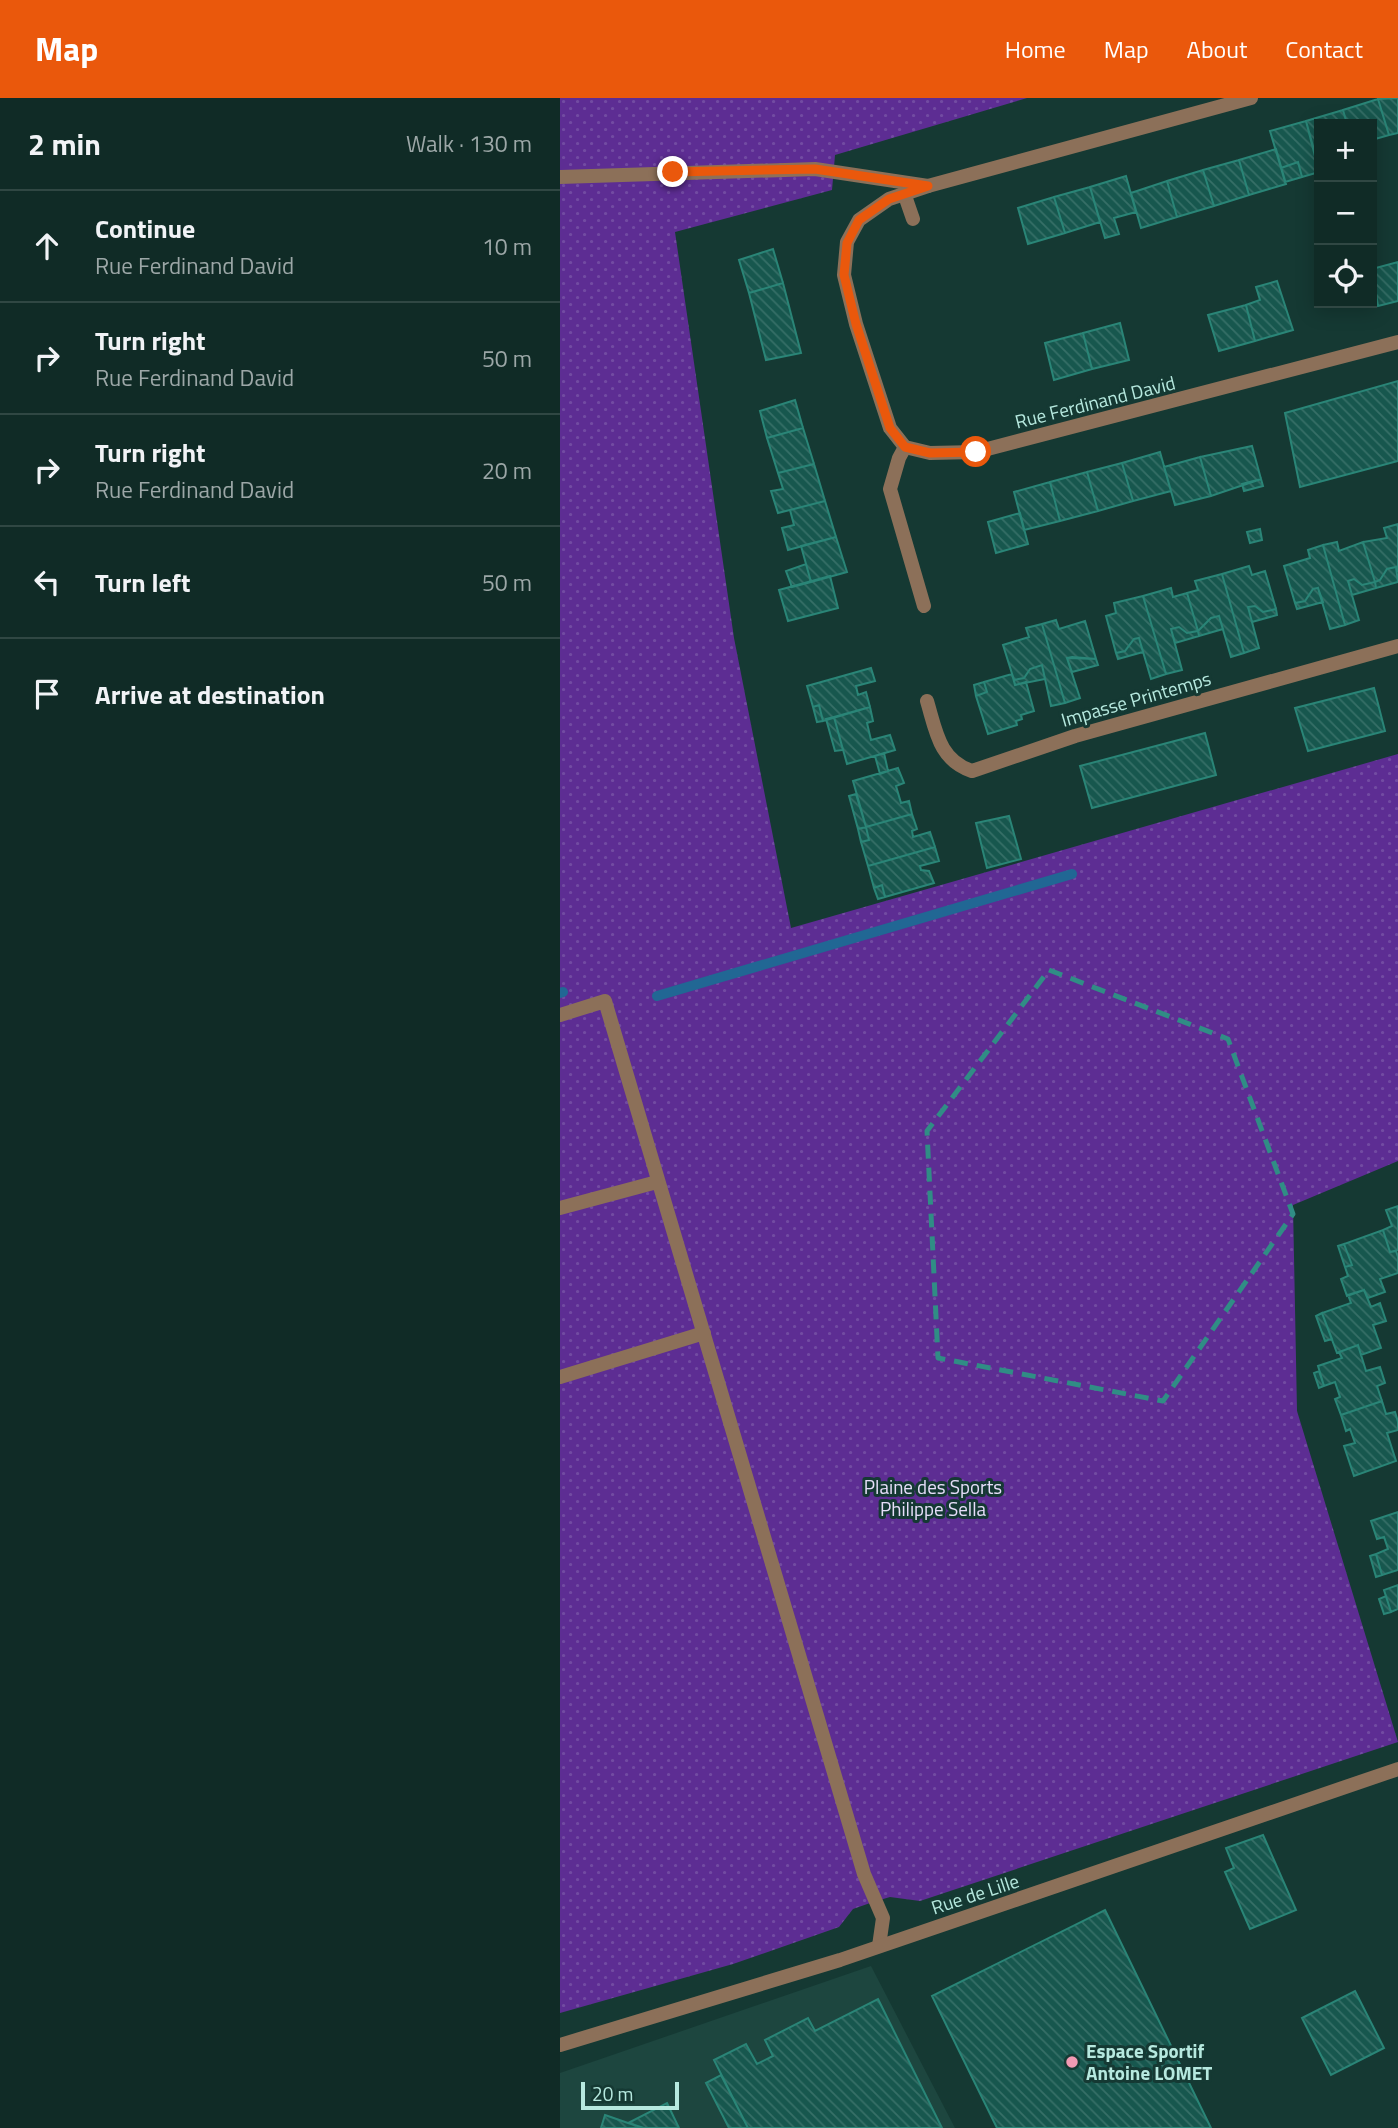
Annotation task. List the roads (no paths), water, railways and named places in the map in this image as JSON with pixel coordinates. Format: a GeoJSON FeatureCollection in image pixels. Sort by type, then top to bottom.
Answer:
{"type":"FeatureCollection","features":[{"type":"Feature","properties":{"kind":"street"},"geometry":{"type":"LineString","coordinates":[[924,606],[890,489],[905,447],[890,428],[856,324],[844,275],[847,243],[859,220],[868,211],[904,193],[1251,98]]}},
{"type":"Feature","properties":{"kind":"street"},"geometry":{"type":"LineString","coordinates":[[560,177],[815,169],[928,186]]}},
{"type":"Feature","properties":{"kind":"street"},"geometry":{"type":"LineString","coordinates":[[904,193],[913,219]]}},
{"type":"Feature","properties":{"kind":"street","name":"Rue Ferdinand David"},"geometry":{"type":"LineString","coordinates":[[905,447],[930,453],[976,452],[1398,342]]}},
{"type":"Feature","properties":{"kind":"street","name":"Impasse Printemps"},"geometry":{"type":"LineString","coordinates":[[927,701],[939,745],[951,761],[972,771],[1075,736],[1398,646]]}},
{"type":"Feature","properties":{"kind":"street"},"geometry":{"type":"LineString","coordinates":[[560,1015],[605,1001],[864,1874],[883,1918],[879,1946]]}},
{"type":"Feature","properties":{"kind":"street"},"geometry":{"type":"LineString","coordinates":[[560,1208],[657,1182]]}},
{"type":"Feature","properties":{"kind":"street"},"geometry":{"type":"LineString","coordinates":[[560,1377],[704,1333]]}},
{"type":"Feature","properties":{"kind":"street","name":"Rue de Lille"},"geometry":{"type":"LineString","coordinates":[[560,2045],[879,1946],[1398,1769]]}},
{"type":"Feature","properties":{"kind":"waterway"},"geometry":{"type":"LineString","coordinates":[[657,996],[1072,874]]}},
{"type":"Feature","properties":{"kind":"place","name":"Espace Sportif Antoine LOMET"},"geometry":{"type":"Point","coordinates":[1072,2062]}},
{"type":"Feature","properties":{"kind":"park label","name":"Plaine des Sports Philippe Sella"},"geometry":{"type":"Point","coordinates":[933,1498]}}]}
